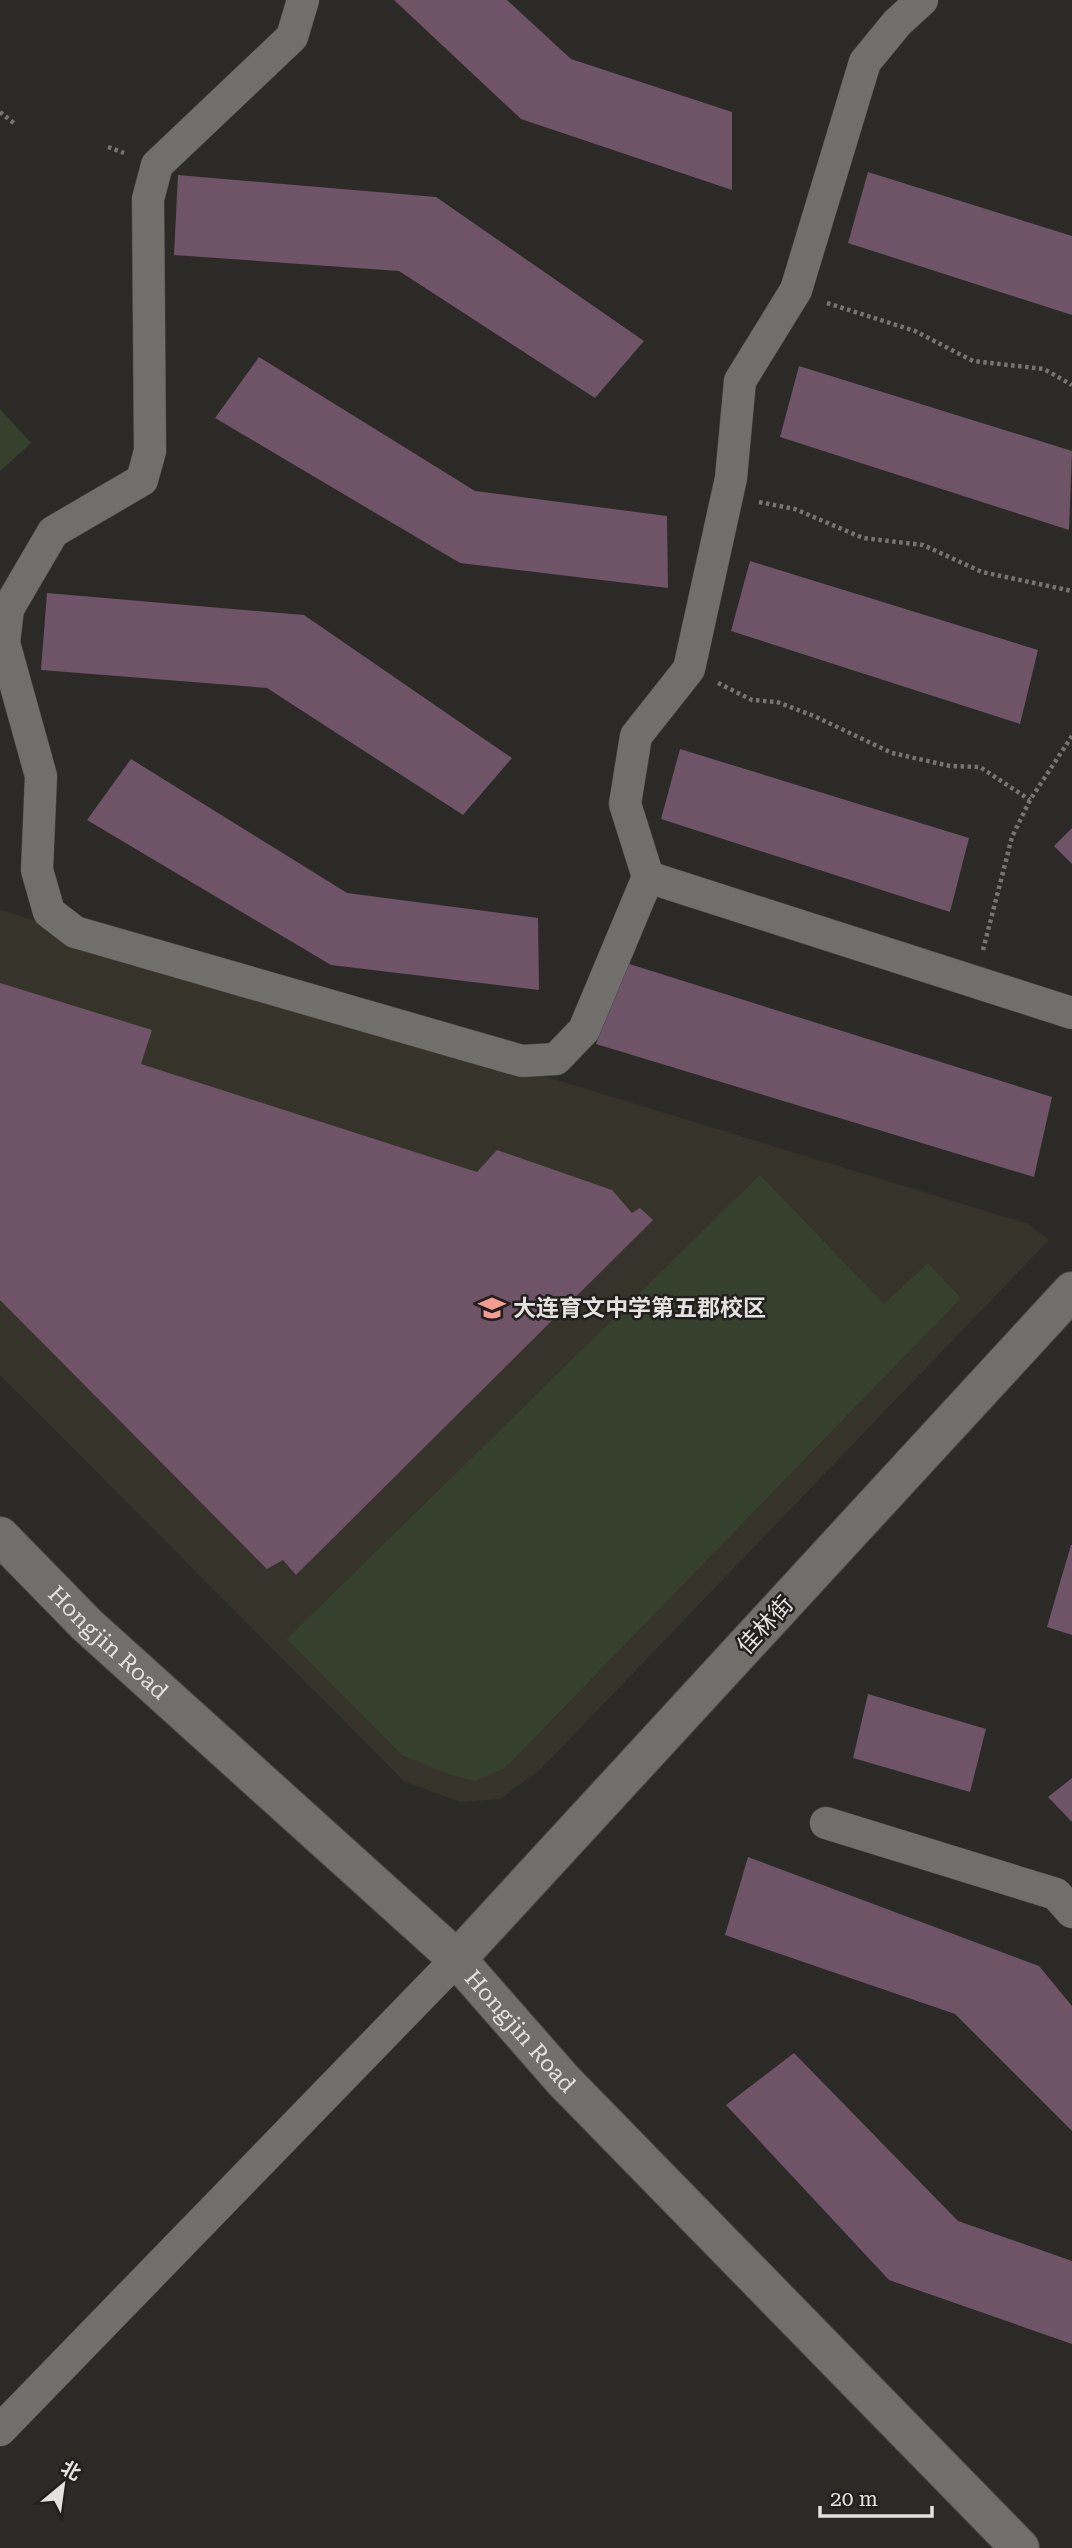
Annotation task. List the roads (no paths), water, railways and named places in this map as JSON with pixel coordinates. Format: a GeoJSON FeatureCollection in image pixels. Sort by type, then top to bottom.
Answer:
{"type":"FeatureCollection","features":[{"type":"Feature","properties":{"kind":"street"},"geometry":{"type":"LineString","coordinates":[[303,0],[292,37],[158,165],[148,199],[150,451],[142,480],[53,532],[8,609],[4,643],[41,776],[37,870],[49,912],[75,932],[522,1061],[556,1059],[584,1030],[648,877],[625,804],[636,736],[689,669],[727,497],[740,381],[796,290],[865,62],[897,23],[922,0]]}},
{"type":"Feature","properties":{"kind":"street"},"geometry":{"type":"LineString","coordinates":[[648,877],[1072,1013]]}},
{"type":"Feature","properties":{"kind":"street","name":"佳林街"},"geometry":{"type":"LineString","coordinates":[[457,1959],[1072,1291]]}},
{"type":"Feature","properties":{"kind":"street","name":"Hongjin Road"},"geometry":{"type":"LineString","coordinates":[[0,1536],[87,1625],[457,1959],[563,2080],[1020,2548]]}},
{"type":"Feature","properties":{"kind":"street"},"geometry":{"type":"LineString","coordinates":[[826,1823],[1056,1894],[1072,1912]]}},
{"type":"Feature","properties":{"kind":"street"},"geometry":{"type":"LineString","coordinates":[[0,2430],[457,1959]]}},
{"type":"Feature","properties":{"kind":"place","name":"大连育文中学第五郡校区"},"geometry":{"type":"Point","coordinates":[492,1308]}}]}
